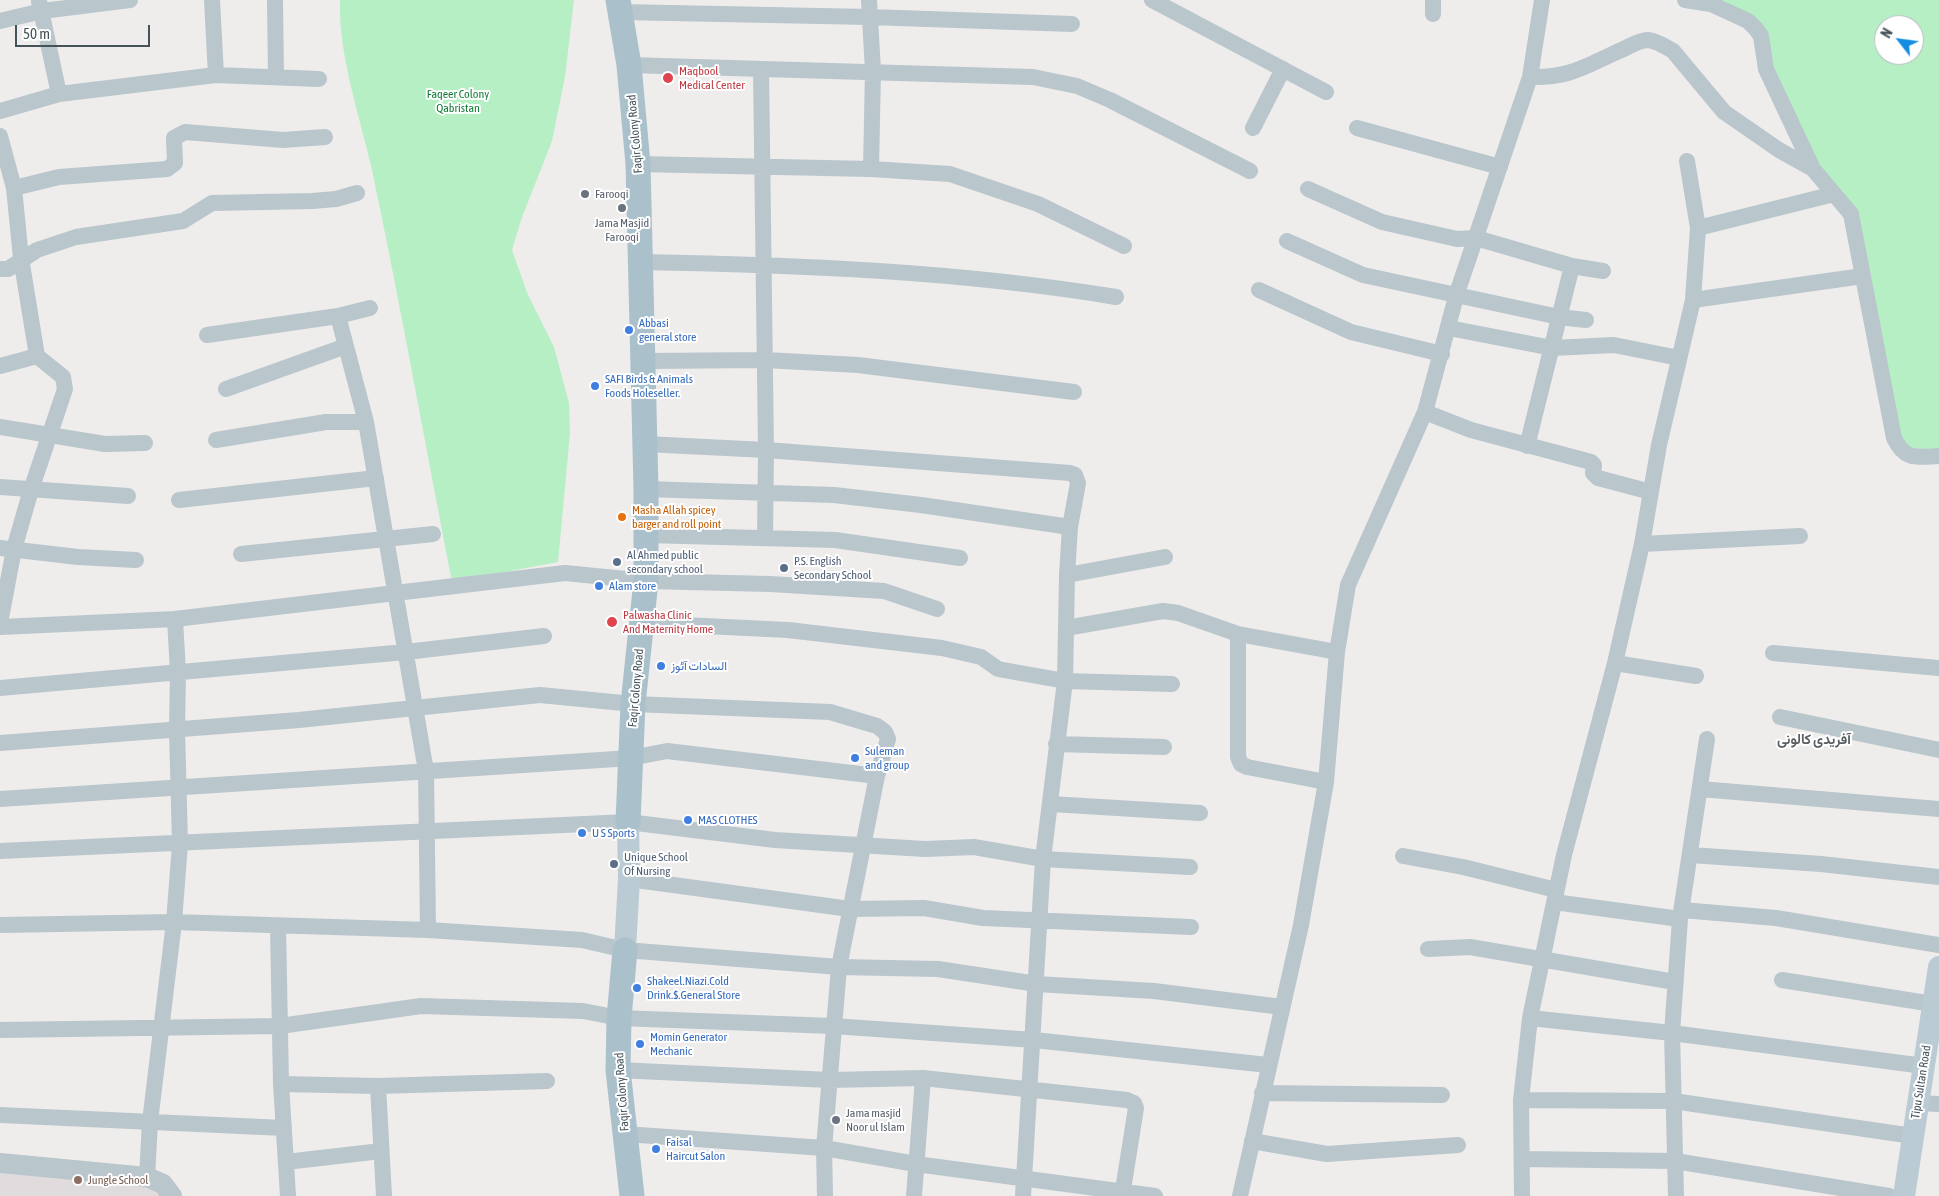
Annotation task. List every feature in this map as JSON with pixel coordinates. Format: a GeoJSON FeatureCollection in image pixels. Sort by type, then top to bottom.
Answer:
{"type":"FeatureCollection","features":[{"type":"Feature","properties":{"kind":"main road","name":"Faqir Colony Road"},"geometry":{"type":"LineString","coordinates":[[619,6],[629,65],[638,164],[646,489],[646,581],[633,704],[628,822],[629,879],[626,950],[619,1018],[618,1070],[632,1196]]}},
{"type":"Feature","properties":{"kind":"main road","name":"Tipu Sultan Road"},"geometry":{"type":"LineString","coordinates":[[1904,1196],[1913,1136],[1928,1104],[1924,1066],[1939,967]]}},
{"type":"Feature","properties":{"kind":"street"},"geometry":{"type":"LineString","coordinates":[[0,21],[41,5],[130,0]]}},
{"type":"Feature","properties":{"kind":"street"},"geometry":{"type":"LineString","coordinates":[[212,0],[216,75]]}},
{"type":"Feature","properties":{"kind":"street"},"geometry":{"type":"LineString","coordinates":[[274,0],[276,77]]}},
{"type":"Feature","properties":{"kind":"street"},"geometry":{"type":"LineString","coordinates":[[870,0],[874,71],[870,169]]}},
{"type":"Feature","properties":{"kind":"street"},"geometry":{"type":"LineString","coordinates":[[1152,0],[1326,92]]}},
{"type":"Feature","properties":{"kind":"street"},"geometry":{"type":"LineString","coordinates":[[1240,1196],[1301,925],[1326,782],[1337,652],[1348,584],[1425,412],[1457,293],[1530,76],[1542,0]]}},
{"type":"Feature","properties":{"kind":"street"},"geometry":{"type":"LineString","coordinates":[[1685,0],[1711,2],[1748,22],[1761,36],[1766,69],[1813,168],[1851,214],[1894,438],[1900,450],[1911,457],[1939,456]]}},
{"type":"Feature","properties":{"kind":"street"},"geometry":{"type":"LineString","coordinates":[[41,5],[59,94]]}},
{"type":"Feature","properties":{"kind":"street"},"geometry":{"type":"LineString","coordinates":[[619,6],[1072,24]]}},
{"type":"Feature","properties":{"kind":"street"},"geometry":{"type":"LineString","coordinates":[[1530,76],[1554,78],[1574,73],[1635,44],[1648,40],[1673,51],[1724,112],[1779,150],[1813,168]]}},
{"type":"Feature","properties":{"kind":"street"},"geometry":{"type":"LineString","coordinates":[[629,65],[874,71],[1033,78],[1077,86],[1110,100],[1250,171]]}},
{"type":"Feature","properties":{"kind":"street"},"geometry":{"type":"LineString","coordinates":[[761,69],[762,264],[766,450],[765,538]]}},
{"type":"Feature","properties":{"kind":"street"},"geometry":{"type":"LineString","coordinates":[[1253,128],[1283,69]]}},
{"type":"Feature","properties":{"kind":"street"},"geometry":{"type":"LineString","coordinates":[[0,111],[59,94],[216,75],[319,79]]}},
{"type":"Feature","properties":{"kind":"street"},"geometry":{"type":"LineString","coordinates":[[1356,128],[1500,167]]}},
{"type":"Feature","properties":{"kind":"street"},"geometry":{"type":"LineString","coordinates":[[14,188],[59,177],[167,168],[175,163],[174,138],[184,132],[283,140],[325,137]]}},
{"type":"Feature","properties":{"kind":"street"},"geometry":{"type":"LineString","coordinates":[[0,136],[14,188],[21,258],[37,356],[63,377],[65,389],[31,490],[7,549],[0,623]]}},
{"type":"Feature","properties":{"kind":"street"},"geometry":{"type":"LineString","coordinates":[[1522,1196],[1521,1100],[1530,1018],[1555,896],[1615,663],[1642,544],[1659,445],[1693,300],[1698,228],[1688,161]]}},
{"type":"Feature","properties":{"kind":"street"},"geometry":{"type":"LineString","coordinates":[[638,164],[870,169],[950,174],[1038,204],[1124,246]]}},
{"type":"Feature","properties":{"kind":"street"},"geometry":{"type":"LineString","coordinates":[[1308,189],[1382,222],[1457,240],[1476,238],[1572,266],[1604,271]]}},
{"type":"Feature","properties":{"kind":"street"},"geometry":{"type":"LineString","coordinates":[[0,269],[8,269],[21,258],[37,250],[76,237],[183,221],[212,203],[312,201],[336,199],[357,193]]}},
{"type":"Feature","properties":{"kind":"street"},"geometry":{"type":"LineString","coordinates":[[1698,228],[1834,194]]}},
{"type":"Feature","properties":{"kind":"street"},"geometry":{"type":"LineString","coordinates":[[1287,242],[1363,275],[1457,293],[1560,317],[1586,320]]}},
{"type":"Feature","properties":{"kind":"street"},"geometry":{"type":"LineString","coordinates":[[640,262],[762,264],[928,274],[1052,287],[1116,297]]}},
{"type":"Feature","properties":{"kind":"street"},"geometry":{"type":"LineString","coordinates":[[1527,446],[1572,266]]}},
{"type":"Feature","properties":{"kind":"street"},"geometry":{"type":"LineString","coordinates":[[1693,300],[1863,276]]}},
{"type":"Feature","properties":{"kind":"street"},"geometry":{"type":"LineString","coordinates":[[1258,290],[1351,332],[1442,354]]}},
{"type":"Feature","properties":{"kind":"street"},"geometry":{"type":"LineString","coordinates":[[207,335],[338,316],[370,308]]}},
{"type":"Feature","properties":{"kind":"street"},"geometry":{"type":"LineString","coordinates":[[338,316],[366,422],[426,771],[428,930]]}},
{"type":"Feature","properties":{"kind":"street"},"geometry":{"type":"LineString","coordinates":[[1449,328],[1552,348],[1614,345],[1679,358]]}},
{"type":"Feature","properties":{"kind":"street"},"geometry":{"type":"LineString","coordinates":[[226,389],[346,346]]}},
{"type":"Feature","properties":{"kind":"street"},"geometry":{"type":"LineString","coordinates":[[0,366],[37,356]]}},
{"type":"Feature","properties":{"kind":"street"},"geometry":{"type":"LineString","coordinates":[[644,361],[765,360],[858,365],[1074,392]]}},
{"type":"Feature","properties":{"kind":"street"},"geometry":{"type":"LineString","coordinates":[[1425,412],[1472,430],[1591,462],[1594,465],[1593,473],[1598,478],[1651,492]]}},
{"type":"Feature","properties":{"kind":"street"},"geometry":{"type":"LineString","coordinates":[[216,440],[326,422],[366,422]]}},
{"type":"Feature","properties":{"kind":"street"},"geometry":{"type":"LineString","coordinates":[[0,426],[105,444],[145,443]]}},
{"type":"Feature","properties":{"kind":"street"},"geometry":{"type":"LineString","coordinates":[[645,444],[766,450],[1070,473],[1076,475],[1078,483],[1070,527],[1067,575],[1064,680],[1051,804],[1043,858],[1034,1040],[1023,1196]]}},
{"type":"Feature","properties":{"kind":"street"},"geometry":{"type":"LineString","coordinates":[[179,500],[376,478]]}},
{"type":"Feature","properties":{"kind":"street"},"geometry":{"type":"LineString","coordinates":[[0,487],[128,496]]}},
{"type":"Feature","properties":{"kind":"street"},"geometry":{"type":"LineString","coordinates":[[646,489],[844,496],[1070,527]]}},
{"type":"Feature","properties":{"kind":"street"},"geometry":{"type":"LineString","coordinates":[[241,554],[433,534]]}},
{"type":"Feature","properties":{"kind":"street"},"geometry":{"type":"LineString","coordinates":[[646,535],[835,540],[960,558]]}},
{"type":"Feature","properties":{"kind":"street"},"geometry":{"type":"LineString","coordinates":[[1642,544],[1800,536]]}},
{"type":"Feature","properties":{"kind":"street"},"geometry":{"type":"LineString","coordinates":[[7,549],[78,557],[136,560]]}},
{"type":"Feature","properties":{"kind":"street"},"geometry":{"type":"LineString","coordinates":[[1067,575],[1165,557]]}},
{"type":"Feature","properties":{"kind":"street"},"geometry":{"type":"LineString","coordinates":[[0,627],[175,619],[565,573],[646,581],[770,584],[884,591],[937,608]]}},
{"type":"Feature","properties":{"kind":"street"},"geometry":{"type":"LineString","coordinates":[[1066,628],[1163,611],[1178,613],[1238,634],[1337,652]]}},
{"type":"Feature","properties":{"kind":"street"},"geometry":{"type":"LineString","coordinates":[[147,1177],[150,1122],[174,922],[180,844],[177,729],[178,672],[175,619]]}},
{"type":"Feature","properties":{"kind":"street"},"geometry":{"type":"LineString","coordinates":[[642,623],[788,630],[942,648],[981,657],[998,669],[1064,680],[1172,684]]}},
{"type":"Feature","properties":{"kind":"street"},"geometry":{"type":"LineString","coordinates":[[1238,634],[1238,757],[1241,764],[1247,767],[1326,782]]}},
{"type":"Feature","properties":{"kind":"street"},"geometry":{"type":"LineString","coordinates":[[0,688],[406,652],[544,636]]}},
{"type":"Feature","properties":{"kind":"street"},"geometry":{"type":"LineString","coordinates":[[1773,653],[1939,668]]}},
{"type":"Feature","properties":{"kind":"street"},"geometry":{"type":"LineString","coordinates":[[1615,663],[1696,676]]}},
{"type":"Feature","properties":{"kind":"street"},"geometry":{"type":"LineString","coordinates":[[0,743],[416,708],[540,695],[633,704],[830,712],[877,726],[885,732],[888,739],[877,776],[839,967],[824,1148],[825,1196]]}},
{"type":"Feature","properties":{"kind":"street"},"geometry":{"type":"LineString","coordinates":[[1780,717],[1939,750]]}},
{"type":"Feature","properties":{"kind":"street"},"geometry":{"type":"LineString","coordinates":[[1676,1196],[1672,1033],[1675,982],[1681,914],[1707,739]]}},
{"type":"Feature","properties":{"kind":"street"},"geometry":{"type":"LineString","coordinates":[[1056,744],[1164,746]]}},
{"type":"Feature","properties":{"kind":"street"},"geometry":{"type":"LineString","coordinates":[[0,799],[630,758],[667,751],[877,776]]}},
{"type":"Feature","properties":{"kind":"street"},"geometry":{"type":"LineString","coordinates":[[1700,788],[1939,809]]}},
{"type":"Feature","properties":{"kind":"street"},"geometry":{"type":"LineString","coordinates":[[1051,804],[1200,814]]}},
{"type":"Feature","properties":{"kind":"street"},"geometry":{"type":"LineString","coordinates":[[0,852],[628,822],[775,840],[925,849],[974,847],[1043,858],[1190,867]]}},
{"type":"Feature","properties":{"kind":"street"},"geometry":{"type":"LineString","coordinates":[[1690,855],[1822,864],[1939,877]]}},
{"type":"Feature","properties":{"kind":"street"},"geometry":{"type":"LineString","coordinates":[[1403,856],[1463,867],[1555,896],[1681,914],[1776,918],[1939,945]]}},
{"type":"Feature","properties":{"kind":"street"},"geometry":{"type":"LineString","coordinates":[[629,879],[850,910],[924,908],[983,918],[1191,926]]}},
{"type":"Feature","properties":{"kind":"street"},"geometry":{"type":"LineString","coordinates":[[0,925],[174,922],[428,930],[582,940],[626,950],[839,967],[938,969],[1037,984],[1154,991],[1282,1007]]}},
{"type":"Feature","properties":{"kind":"street"},"geometry":{"type":"LineString","coordinates":[[278,926],[281,1084],[288,1196]]}},
{"type":"Feature","properties":{"kind":"street"},"geometry":{"type":"LineString","coordinates":[[1428,949],[1470,947],[1542,957],[1675,982]]}},
{"type":"Feature","properties":{"kind":"street"},"geometry":{"type":"LineString","coordinates":[[1782,980],[1933,1004]]}},
{"type":"Feature","properties":{"kind":"street"},"geometry":{"type":"LineString","coordinates":[[0,1030],[280,1026],[421,1006],[583,1011],[619,1018],[833,1026],[1034,1040],[1268,1065]]}},
{"type":"Feature","properties":{"kind":"street"},"geometry":{"type":"LineString","coordinates":[[1530,1018],[1672,1033],[1924,1066]]}},
{"type":"Feature","properties":{"kind":"street"},"geometry":{"type":"LineString","coordinates":[[618,1070],[829,1080],[924,1078],[1031,1088],[1127,1100],[1134,1103],[1136,1108],[1122,1193]]}},
{"type":"Feature","properties":{"kind":"street"},"geometry":{"type":"LineString","coordinates":[[914,1196],[924,1078]]}},
{"type":"Feature","properties":{"kind":"street"},"geometry":{"type":"LineString","coordinates":[[281,1084],[378,1086],[547,1080]]}},
{"type":"Feature","properties":{"kind":"street"},"geometry":{"type":"LineString","coordinates":[[378,1086],[384,1196]]}},
{"type":"Feature","properties":{"kind":"street"},"geometry":{"type":"LineString","coordinates":[[1262,1093],[1442,1095]]}},
{"type":"Feature","properties":{"kind":"street"},"geometry":{"type":"LineString","coordinates":[[1521,1100],[1673,1101],[1913,1136]]}},
{"type":"Feature","properties":{"kind":"street"},"geometry":{"type":"LineString","coordinates":[[0,1116],[284,1128]]}},
{"type":"Feature","properties":{"kind":"street"},"geometry":{"type":"LineString","coordinates":[[625,1134],[824,1148],[916,1164],[1025,1177],[1122,1193],[1155,1196]]}},
{"type":"Feature","properties":{"kind":"street"},"geometry":{"type":"LineString","coordinates":[[1252,1141],[1327,1154],[1458,1145]]}},
{"type":"Feature","properties":{"kind":"street"},"geometry":{"type":"LineString","coordinates":[[286,1162],[381,1151]]}},
{"type":"Feature","properties":{"kind":"street"},"geometry":{"type":"LineString","coordinates":[[1522,1159],[1675,1161],[1889,1196]]}},
{"type":"Feature","properties":{"kind":"street"},"geometry":{"type":"LineString","coordinates":[[0,1163],[147,1177],[163,1184],[172,1196]]}},
{"type":"Feature","properties":{"kind":"shaded area","name":"Jungle School"},"geometry":{"type":"Polygon","coordinates":[[[0,1163],[147,1177],[164,1196],[0,1196],[0,1163]]]}},
{"type":"Feature","properties":{"kind":"green space","name":"Faqeer Colony Qabristan"},"geometry":{"type":"Polygon","coordinates":[[[340,0],[574,0],[565,77],[552,141],[521,220],[512,250],[528,295],[554,347],[569,403],[570,433],[558,562],[452,582],[383,221],[346,64],[340,21],[340,0]]]}},
{"type":"Feature","properties":{"kind":"green space"},"geometry":{"type":"Polygon","coordinates":[[[1709,0],[1939,0],[1939,458],[1899,452],[1850,214],[1811,169],[1759,36],[1709,0]]]}},
{"type":"Feature","properties":{"kind":"place","name":"Maqbool Medical Center"},"geometry":{"type":"Point","coordinates":[668,78]}},
{"type":"Feature","properties":{"kind":"place","name":"Farooqi"},"geometry":{"type":"Point","coordinates":[585,194]}},
{"type":"Feature","properties":{"kind":"place","name":"Jama Masjid Farooqi"},"geometry":{"type":"Point","coordinates":[622,208]}},
{"type":"Feature","properties":{"kind":"place","name":"Abbasi general store"},"geometry":{"type":"Point","coordinates":[629,330]}},
{"type":"Feature","properties":{"kind":"place","name":"SAFI Birds & Animals Foods Holeseller."},"geometry":{"type":"Point","coordinates":[595,386]}},
{"type":"Feature","properties":{"kind":"place","name":"Masha Allah spicey barger and roll point"},"geometry":{"type":"Point","coordinates":[622,517]}},
{"type":"Feature","properties":{"kind":"place","name":"Al Ahmed public secondary school"},"geometry":{"type":"Point","coordinates":[617,562]}},
{"type":"Feature","properties":{"kind":"place","name":"P.S. English Secondary School"},"geometry":{"type":"Point","coordinates":[784,568]}},
{"type":"Feature","properties":{"kind":"place","name":"Alam store"},"geometry":{"type":"Point","coordinates":[599,586]}},
{"type":"Feature","properties":{"kind":"place","name":"Palwasha Clinic And Maternity Home"},"geometry":{"type":"Point","coordinates":[612,622]}},
{"type":"Feature","properties":{"kind":"place","name":"السادات آٹوز"},"geometry":{"type":"Point","coordinates":[661,666]}},
{"type":"Feature","properties":{"kind":"place","name":"Suleman and group"},"geometry":{"type":"Point","coordinates":[855,758]}},
{"type":"Feature","properties":{"kind":"place","name":"MAS CLOTHES"},"geometry":{"type":"Point","coordinates":[688,820]}},
{"type":"Feature","properties":{"kind":"place","name":"U S Sports"},"geometry":{"type":"Point","coordinates":[582,833]}},
{"type":"Feature","properties":{"kind":"place","name":"Unique School Of Nursing"},"geometry":{"type":"Point","coordinates":[614,864]}},
{"type":"Feature","properties":{"kind":"place","name":"Shakeel.Niazi.Cold Drink.$.General Store"},"geometry":{"type":"Point","coordinates":[637,988]}},
{"type":"Feature","properties":{"kind":"place","name":"Momin Generator Mechanic"},"geometry":{"type":"Point","coordinates":[640,1044]}},
{"type":"Feature","properties":{"kind":"place","name":"Jama masjid Noor ul Islam"},"geometry":{"type":"Point","coordinates":[836,1120]}},
{"type":"Feature","properties":{"kind":"place","name":"Faisal Haircut Salon"},"geometry":{"type":"Point","coordinates":[656,1149]}},
{"type":"Feature","properties":{"kind":"place","name":"Jungle School"},"geometry":{"type":"Point","coordinates":[78,1180]}},
{"type":"Feature","properties":{"kind":"district","name":"آفریدی کالونی"},"geometry":{"type":"Point","coordinates":[1814,740]}}]}
